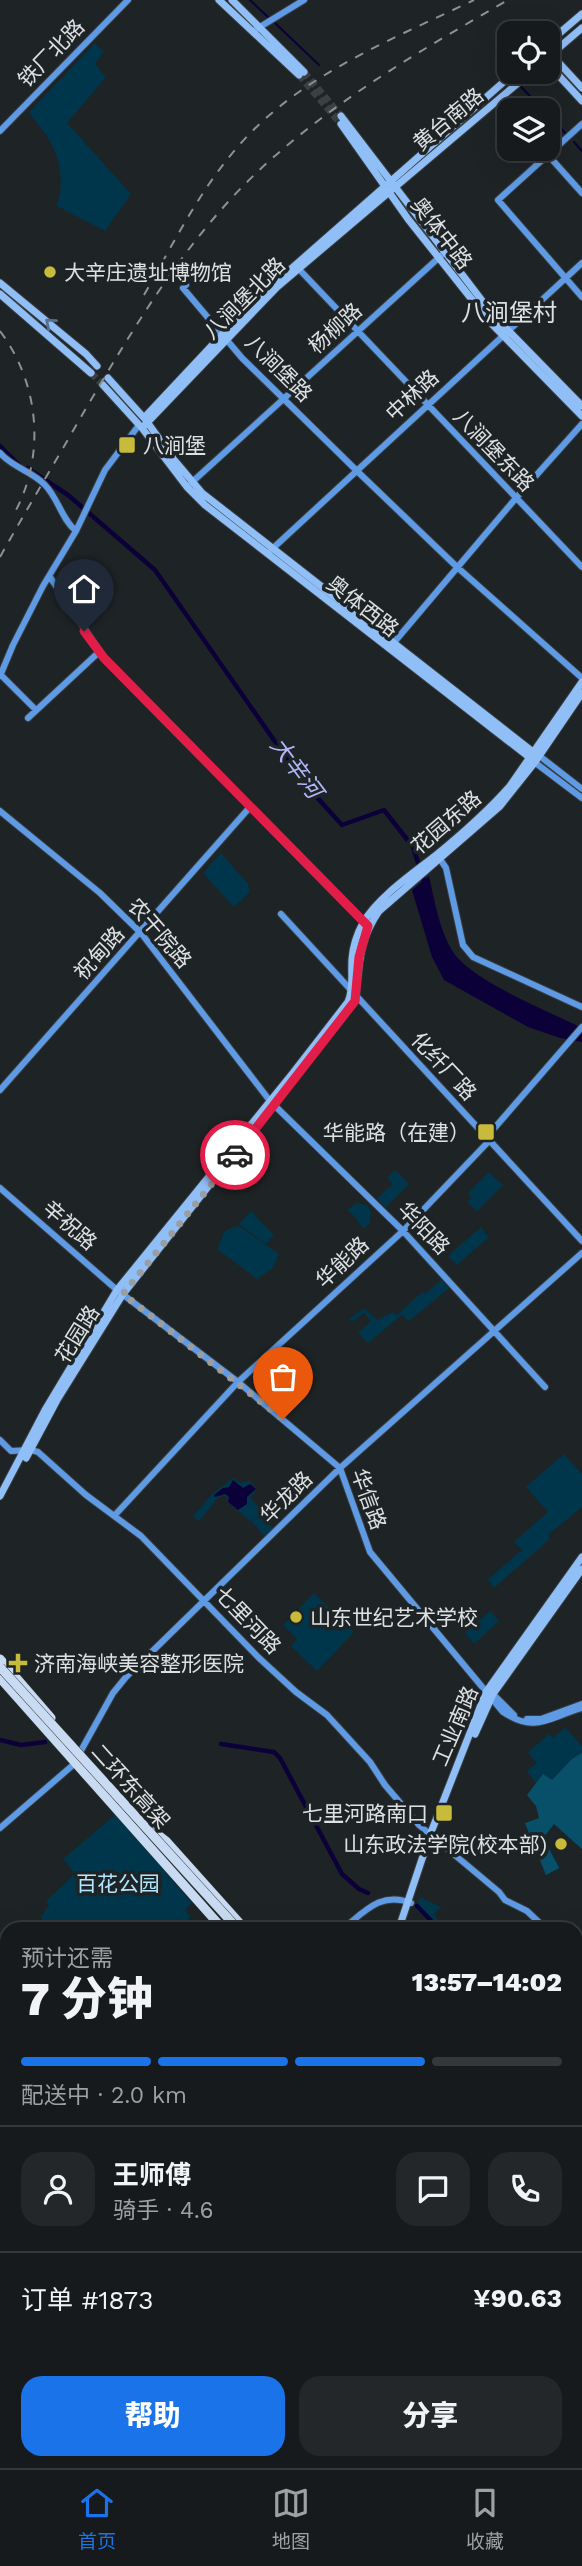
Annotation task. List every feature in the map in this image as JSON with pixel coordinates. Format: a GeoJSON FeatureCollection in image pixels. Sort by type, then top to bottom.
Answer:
{"type":"FeatureCollection","features":[{"type":"Feature","properties":{"kind":"highway"},"geometry":{"type":"LineString","coordinates":[[0,1663],[235,1922]]}},
{"type":"Feature","properties":{"kind":"highway","name":"二环东高架"},"geometry":{"type":"LineString","coordinates":[[0,1663],[235,1922]]}},
{"type":"Feature","properties":{"kind":"highway"},"geometry":{"type":"LineString","coordinates":[[0,1680],[50,1738]]}},
{"type":"Feature","properties":{"kind":"highway"},"geometry":{"type":"LineString","coordinates":[[0,1680],[50,1738],[221,1922]]}},
{"type":"Feature","properties":{"kind":"highway","name":"二环东高架"},"geometry":{"type":"LineString","coordinates":[[0,1680],[222,1922]]}},
{"type":"Feature","properties":{"kind":"highway"},"geometry":{"type":"LineString","coordinates":[[153,1831],[166,1841],[235,1922]]}},
{"type":"Feature","properties":{"kind":"main road"},"geometry":{"type":"LineString","coordinates":[[219,0],[256,29]]}},
{"type":"Feature","properties":{"kind":"main road"},"geometry":{"type":"LineString","coordinates":[[232,0],[256,29],[301,74]]}},
{"type":"Feature","properties":{"kind":"main road"},"geometry":{"type":"LineString","coordinates":[[560,33],[582,14]]}},
{"type":"Feature","properties":{"kind":"main road"},"geometry":{"type":"LineString","coordinates":[[560,45],[582,28]]}},
{"type":"Feature","properties":{"kind":"main road"},"geometry":{"type":"LineString","coordinates":[[560,65],[582,88]]}},
{"type":"Feature","properties":{"kind":"main road"},"geometry":{"type":"LineString","coordinates":[[560,77],[582,101]]}},
{"type":"Feature","properties":{"kind":"main road","name":"黄台南路"},"geometry":{"type":"LineString","coordinates":[[390,187],[502,84]]}},
{"type":"Feature","properties":{"kind":"main road","name":"黄台南路"},"geometry":{"type":"LineString","coordinates":[[390,187],[516,84]]}},
{"type":"Feature","properties":{"kind":"main road","name":"奥体中路"},"geometry":{"type":"LineString","coordinates":[[341,120],[438,258],[489,321],[582,405]]}},
{"type":"Feature","properties":{"kind":"main road","name":"奥体中路"},"geometry":{"type":"LineString","coordinates":[[390,187],[444,252],[505,333],[582,416]]}},
{"type":"Feature","properties":{"kind":"main road","name":"八涧堡北路"},"geometry":{"type":"LineString","coordinates":[[143,423],[224,336],[296,267],[390,187]]}},
{"type":"Feature","properties":{"kind":"main road"},"geometry":{"type":"LineString","coordinates":[[0,283],[97,366]]}},
{"type":"Feature","properties":{"kind":"main road"},"geometry":{"type":"LineString","coordinates":[[0,294],[91,373]]}},
{"type":"Feature","properties":{"kind":"main road","name":"奥体西路"},"geometry":{"type":"LineString","coordinates":[[106,382],[143,423],[205,505],[534,757]]}},
{"type":"Feature","properties":{"kind":"main road","name":"花园东路"},"geometry":{"type":"LineString","coordinates":[[354,993],[352,957],[356,939],[366,925],[510,786],[534,757],[582,678]]}},
{"type":"Feature","properties":{"kind":"main road","name":"花园东路"},"geometry":{"type":"LineString","coordinates":[[427,866],[440,859],[500,806],[582,693]]}},
{"type":"Feature","properties":{"kind":"main road","name":"花园路"},"geometry":{"type":"LineString","coordinates":[[0,1496],[120,1292],[272,1103],[354,993]]}},
{"type":"Feature","properties":{"kind":"main road","name":"花园路"},"geometry":{"type":"LineString","coordinates":[[0,1504],[27,1451]]}},
{"type":"Feature","properties":{"kind":"main road","name":"工业南路"},"geometry":{"type":"LineString","coordinates":[[403,1922],[431,1836],[490,1695],[582,1557]]}},
{"type":"Feature","properties":{"kind":"main road","name":"工业南路"},"geometry":{"type":"LineString","coordinates":[[490,1695],[582,1569]]}},
{"type":"Feature","properties":{"kind":"street","name":"铁厂北路"},"geometry":{"type":"LineString","coordinates":[[0,129],[126,0]]}},
{"type":"Feature","properties":{"kind":"street"},"geometry":{"type":"LineString","coordinates":[[256,29],[304,0]]}},
{"type":"Feature","properties":{"kind":"street"},"geometry":{"type":"LineString","coordinates":[[560,144],[582,124]]}},
{"type":"Feature","properties":{"kind":"street"},"geometry":{"type":"LineString","coordinates":[[541,161],[498,200],[582,297]]}},
{"type":"Feature","properties":{"kind":"street"},"geometry":{"type":"LineString","coordinates":[[553,161],[582,193]]}},
{"type":"Feature","properties":{"kind":"street","name":"杨柳路"},"geometry":{"type":"LineString","coordinates":[[189,485],[444,252]]}},
{"type":"Feature","properties":{"kind":"street","name":"中林路"},"geometry":{"type":"LineString","coordinates":[[269,552],[582,263]]}},
{"type":"Feature","properties":{"kind":"street","name":"八涧堡东路"},"geometry":{"type":"LineString","coordinates":[[296,267],[582,567]]}},
{"type":"Feature","properties":{"kind":"street","name":"八涧堡路"},"geometry":{"type":"LineString","coordinates":[[224,336],[186,285],[183,288],[224,336],[284,397],[458,566],[582,678]]}},
{"type":"Feature","properties":{"kind":"street","name":"八涧堡北路"},"geometry":{"type":"LineString","coordinates":[[0,675],[13,645],[87,511],[105,470],[143,423]]}},
{"type":"Feature","properties":{"kind":"street"},"geometry":{"type":"LineString","coordinates":[[391,646],[516,498],[582,425]]}},
{"type":"Feature","properties":{"kind":"street"},"geometry":{"type":"LineString","coordinates":[[0,453],[10,464],[35,475],[46,485],[76,531]]}},
{"type":"Feature","properties":{"kind":"street"},"geometry":{"type":"LineString","coordinates":[[50,577],[99,652],[366,925]]}},
{"type":"Feature","properties":{"kind":"street"},"geometry":{"type":"LineString","coordinates":[[28,718],[99,652]]}},
{"type":"Feature","properties":{"kind":"street"},"geometry":{"type":"LineString","coordinates":[[0,675],[36,710]]}},
{"type":"Feature","properties":{"kind":"street","name":"奥体西路"},"geometry":{"type":"LineString","coordinates":[[534,757],[582,789]]}},
{"type":"Feature","properties":{"kind":"street","name":"奥体西路"},"geometry":{"type":"LineString","coordinates":[[534,757],[582,798]]}},
{"type":"Feature","properties":{"kind":"street","name":"祝甸路"},"geometry":{"type":"LineString","coordinates":[[0,1090],[250,807]]}},
{"type":"Feature","properties":{"kind":"street","name":"农干院路"},"geometry":{"type":"LineString","coordinates":[[0,811],[100,893],[141,933],[272,1103]]}},
{"type":"Feature","properties":{"kind":"street"},"geometry":{"type":"LineString","coordinates":[[440,859],[446,868],[461,938],[467,952],[582,1007]]}},
{"type":"Feature","properties":{"kind":"street","name":"化纤厂路"},"geometry":{"type":"LineString","coordinates":[[281,914],[582,1241]]}},
{"type":"Feature","properties":{"kind":"street","name":"华能路"},"geometry":{"type":"LineString","coordinates":[[115,1515],[238,1382],[403,1231],[489,1141],[491,1132],[582,1027]]}},
{"type":"Feature","properties":{"kind":"street","name":"华阳路"},"geometry":{"type":"LineString","coordinates":[[272,1103],[403,1231],[545,1387]]}},
{"type":"Feature","properties":{"kind":"street","name":"辛祝路"},"geometry":{"type":"LineString","coordinates":[[0,1188],[120,1292]]}},
{"type":"Feature","properties":{"kind":"street","name":"华龙路"},"geometry":{"type":"LineString","coordinates":[[0,1828],[74,1763],[114,1690],[340,1468],[582,1253]]}},
{"type":"Feature","properties":{"kind":"street","name":"华信路"},"geometry":{"type":"LineString","coordinates":[[120,1292],[238,1382],[340,1468],[370,1552],[503,1712],[527,1724],[541,1724],[582,1706]]}},
{"type":"Feature","properties":{"kind":"street","name":"七里河路"},"geometry":{"type":"LineString","coordinates":[[0,1440],[11,1451],[38,1452],[86,1495],[141,1536],[258,1657],[296,1692],[327,1714],[431,1836],[499,1892],[505,1900],[527,1911],[539,1922]]}},
{"type":"Feature","properties":{"kind":"street"},"geometry":{"type":"LineString","coordinates":[[354,1922],[380,1905],[409,1903]]}},
{"type":"Feature","properties":{"kind":"green space"},"geometry":{"type":"Polygon","coordinates":[[[95,43],[104,52],[95,64],[106,77],[67,123],[131,194],[105,231],[57,206],[61,176],[57,157],[49,140],[29,112],[95,43]]]}},
{"type":"Feature","properties":{"kind":"green space"},"geometry":{"type":"Polygon","coordinates":[[[221,853],[248,884],[250,892],[234,907],[203,873],[221,853]]]}},
{"type":"Feature","properties":{"kind":"green space"},"geometry":{"type":"Polygon","coordinates":[[[395,1170],[409,1184],[385,1208],[377,1198],[393,1184],[387,1178],[395,1170]]]}},
{"type":"Feature","properties":{"kind":"green space"},"geometry":{"type":"Polygon","coordinates":[[[489,1172],[503,1185],[477,1211],[467,1202],[471,1198],[468,1193],[489,1172]]]}},
{"type":"Feature","properties":{"kind":"green space"},"geometry":{"type":"Polygon","coordinates":[[[357,1203],[366,1205],[371,1211],[370,1223],[363,1229],[347,1210],[357,1203]]]}},
{"type":"Feature","properties":{"kind":"green space"},"geometry":{"type":"Polygon","coordinates":[[[251,1211],[274,1235],[266,1244],[239,1224],[251,1211]]]}},
{"type":"Feature","properties":{"kind":"green space"},"geometry":{"type":"Polygon","coordinates":[[[239,1226],[279,1254],[273,1268],[257,1279],[217,1249],[225,1231],[239,1226]]]}},
{"type":"Feature","properties":{"kind":"green space"},"geometry":{"type":"Polygon","coordinates":[[[481,1227],[489,1237],[457,1265],[448,1256],[481,1227]]]}},
{"type":"Feature","properties":{"kind":"green space"},"geometry":{"type":"Polygon","coordinates":[[[441,1280],[449,1288],[409,1321],[402,1315],[368,1343],[358,1333],[371,1321],[364,1313],[352,1322],[349,1319],[364,1308],[377,1320],[393,1312],[397,1315],[422,1292],[425,1294],[441,1280]]]}},
{"type":"Feature","properties":{"kind":"green space"},"geometry":{"type":"Polygon","coordinates":[[[564,1454],[582,1474],[582,1507],[548,1535],[550,1539],[494,1588],[487,1580],[522,1550],[514,1542],[548,1512],[526,1487],[564,1454]]]}},
{"type":"Feature","properties":{"kind":"green space"},"geometry":{"type":"Polygon","coordinates":[[[233,1478],[241,1483],[248,1480],[257,1489],[250,1498],[260,1508],[258,1514],[275,1530],[267,1538],[227,1502],[228,1498],[223,1495],[199,1521],[193,1516],[212,1494],[233,1478]]]}},
{"type":"Feature","properties":{"kind":"green space"},"geometry":{"type":"Polygon","coordinates":[[[314,1593],[354,1632],[317,1671],[291,1646],[297,1639],[283,1625],[314,1593]]]}},
{"type":"Feature","properties":{"kind":"green space"},"geometry":{"type":"Polygon","coordinates":[[[490,1611],[499,1621],[474,1644],[465,1633],[490,1611]]]}},
{"type":"Feature","properties":{"kind":"green space"},"geometry":{"type":"Polygon","coordinates":[[[565,1727],[582,1746],[582,1849],[554,1824],[544,1838],[560,1868],[546,1875],[525,1824],[539,1818],[536,1783],[527,1771],[536,1763],[528,1752],[549,1734],[553,1738],[565,1727]]]}},
{"type":"Feature","properties":{"kind":"green space","name":"百花公园"},"geometry":{"type":"Polygon","coordinates":[[[116,1814],[192,1903],[185,1910],[191,1917],[185,1922],[44,1922],[41,1917],[49,1905],[46,1901],[75,1874],[63,1859],[116,1814]]]}},
{"type":"Feature","properties":{"kind":"green space"},"geometry":{"type":"Polygon","coordinates":[[[420,1897],[441,1907],[434,1914],[440,1922],[430,1922],[416,1910],[420,1897]]]}},
{"type":"Feature","properties":{"kind":"shaded area"},"geometry":{"type":"Polygon","coordinates":[[[429,876],[444,934],[453,952],[463,963],[494,985],[582,1028],[582,1042],[528,1027],[444,980],[432,957],[412,890],[429,876]]]}},
{"type":"Feature","properties":{"kind":"shaded area"},"geometry":{"type":"Polygon","coordinates":[[[233,1480],[243,1488],[250,1484],[256,1489],[247,1497],[247,1504],[238,1510],[228,1502],[229,1497],[225,1494],[214,1495],[229,1487],[233,1480]]]}},
{"type":"Feature","properties":{"kind":"shaded area"},"geometry":{"type":"Polygon","coordinates":[[[582,1753],[582,1849],[554,1824],[543,1838],[559,1868],[546,1875],[525,1823],[539,1818],[536,1806],[527,1795],[543,1774],[552,1780],[572,1759],[582,1753]]]}},
{"type":"Feature","properties":{"kind":"waterway"},"geometry":{"type":"LineString","coordinates":[[250,0],[270,19]]}},
{"type":"Feature","properties":{"kind":"waterway"},"geometry":{"type":"LineString","coordinates":[[274,22],[319,65]]}},
{"type":"Feature","properties":{"kind":"waterway"},"geometry":{"type":"LineString","coordinates":[[520,86],[532,98]]}},
{"type":"Feature","properties":{"kind":"waterway"},"geometry":{"type":"LineString","coordinates":[[560,127],[566,134]]}},
{"type":"Feature","properties":{"kind":"waterway"},"geometry":{"type":"LineString","coordinates":[[574,142],[582,151]]}},
{"type":"Feature","properties":{"kind":"waterway","name":"大辛河"},"geometry":{"type":"LineString","coordinates":[[0,446],[19,465]]}},
{"type":"Feature","properties":{"kind":"waterway","name":"大辛河"},"geometry":{"type":"LineString","coordinates":[[27,468],[68,495],[155,570],[304,783],[342,825],[384,810],[413,847],[425,884]]}},
{"type":"Feature","properties":{"kind":"waterway"},"geometry":{"type":"LineString","coordinates":[[0,1740],[21,1745],[45,1742]]}},
{"type":"Feature","properties":{"kind":"waterway"},"geometry":{"type":"LineString","coordinates":[[221,1744],[274,1752],[280,1758],[342,1874],[368,1893]]}},
{"type":"Feature","properties":{"kind":"waterway"},"geometry":{"type":"LineString","coordinates":[[417,1906],[432,1922]]}},
{"type":"Feature","properties":{"kind":"tunnel"},"geometry":{"type":"LineString","coordinates":[[304,72],[341,116]]}},
{"type":"Feature","properties":{"kind":"tunnel"},"geometry":{"type":"LineString","coordinates":[[299,75],[341,124]]}},
{"type":"Feature","properties":{"kind":"tunnel"},"geometry":{"type":"LineString","coordinates":[[91,373],[103,385]]}},
{"type":"Feature","properties":{"kind":"railway"},"geometry":{"type":"LineString","coordinates":[[144,295],[209,184],[235,150],[260,124],[315,81],[346,63],[474,0]]}},
{"type":"Feature","properties":{"kind":"railway"},"geometry":{"type":"LineString","coordinates":[[0,557],[150,304],[173,270],[224,206],[283,149],[336,107],[421,51],[508,0]]}},
{"type":"Feature","properties":{"kind":"railway"},"geometry":{"type":"LineString","coordinates":[[0,331],[23,373],[34,419],[31,467],[15,512]]}},
{"type":"Feature","properties":{"kind":"way so far"},"geometry":{"type":"LineString","coordinates":[[235,1155],[123,1294],[283,1419]]}},
{"type":"Feature","properties":{"kind":"place","name":"大辛庄遗址博物馆"},"geometry":{"type":"Point","coordinates":[50,272]}},
{"type":"Feature","properties":{"kind":"place","name":"八涧堡"},"geometry":{"type":"Point","coordinates":[127,445]}},
{"type":"Feature","properties":{"kind":"place","name":"华能路（在建）"},"geometry":{"type":"Point","coordinates":[486,1132]}},
{"type":"Feature","properties":{"kind":"place","name":"山东世纪艺术学校"},"geometry":{"type":"Point","coordinates":[296,1617]}},
{"type":"Feature","properties":{"kind":"place","name":"济南海峡美容整形医院"},"geometry":{"type":"Point","coordinates":[18,1663]}},
{"type":"Feature","properties":{"kind":"place","name":"七里河路南口"},"geometry":{"type":"Point","coordinates":[444,1813]}},
{"type":"Feature","properties":{"kind":"place","name":"山东政法学院(校本部)"},"geometry":{"type":"Point","coordinates":[561,1844]}},
{"type":"Feature","properties":{"kind":"district","name":"八涧堡村"},"geometry":{"type":"Point","coordinates":[509,313]}},
{"type":"Feature","properties":{"kind":"route"},"geometry":{"type":"LineString","coordinates":[[84,631],[104,658],[368,926],[359,957],[355,1001],[235,1155]]}}]}
